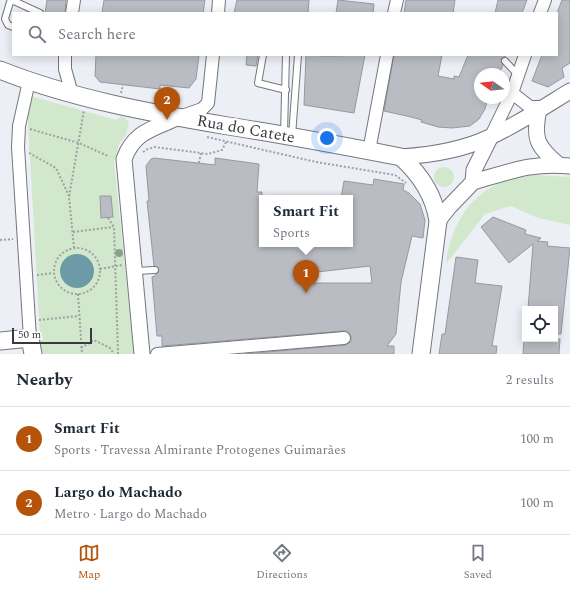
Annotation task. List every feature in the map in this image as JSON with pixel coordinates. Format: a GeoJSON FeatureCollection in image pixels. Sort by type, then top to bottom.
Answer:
{"type":"FeatureCollection","features":[{"type":"Feature","properties":{"kind":"main road","name":"Rua do Catete"},"geometry":{"type":"LineString","coordinates":[[0,70],[29,82],[177,118],[288,136],[401,157]]}},
{"type":"Feature","properties":{"kind":"main road"},"geometry":{"type":"LineString","coordinates":[[401,157],[414,169],[428,189],[435,204],[438,222],[421,354]]}},
{"type":"Feature","properties":{"kind":"main road"},"geometry":{"type":"LineString","coordinates":[[0,341],[32,346]]}},
{"type":"Feature","properties":{"kind":"street"},"geometry":{"type":"LineString","coordinates":[[72,12],[74,0]]}},
{"type":"Feature","properties":{"kind":"street"},"geometry":{"type":"LineString","coordinates":[[218,12],[219,0]]}},
{"type":"Feature","properties":{"kind":"street"},"geometry":{"type":"LineString","coordinates":[[394,12],[397,0]]}},
{"type":"Feature","properties":{"kind":"street"},"geometry":{"type":"LineString","coordinates":[[540,12],[545,0]]}},
{"type":"Feature","properties":{"kind":"street"},"geometry":{"type":"LineString","coordinates":[[65,56],[67,80],[78,95]]}},
{"type":"Feature","properties":{"kind":"street"},"geometry":{"type":"LineString","coordinates":[[142,354],[129,226],[124,158],[128,146],[138,135],[202,109],[208,103],[213,56]]}},
{"type":"Feature","properties":{"kind":"street"},"geometry":{"type":"LineString","coordinates":[[369,151],[386,56]]}},
{"type":"Feature","properties":{"kind":"street"},"geometry":{"type":"LineString","coordinates":[[473,182],[474,170],[512,93],[525,56]]}},
{"type":"Feature","properties":{"kind":"street"},"geometry":{"type":"LineString","coordinates":[[29,82],[19,126],[18,147],[28,321],[32,346]]}},
{"type":"Feature","properties":{"kind":"street"},"geometry":{"type":"LineString","coordinates":[[401,157],[448,151],[490,138],[570,91]]}},
{"type":"Feature","properties":{"kind":"street"},"geometry":{"type":"LineString","coordinates":[[512,93],[530,108],[541,108]]}},
{"type":"Feature","properties":{"kind":"street"},"geometry":{"type":"LineString","coordinates":[[541,108],[536,126],[537,141],[546,154],[564,166]]}},
{"type":"Feature","properties":{"kind":"street"},"geometry":{"type":"LineString","coordinates":[[438,222],[449,207],[473,182],[512,170],[544,164],[564,166]]}},
{"type":"Feature","properties":{"kind":"street"},"geometry":{"type":"LineString","coordinates":[[158,354],[344,338]]}},
{"type":"Feature","properties":{"kind":"lane"},"geometry":{"type":"LineString","coordinates":[[12,27],[8,25],[5,20],[10,2],[14,1],[38,12]]}},
{"type":"Feature","properties":{"kind":"lane"},"geometry":{"type":"LineString","coordinates":[[263,56],[258,83],[286,90]]}},
{"type":"Feature","properties":{"kind":"lane"},"geometry":{"type":"LineString","coordinates":[[286,56],[288,136]]}},
{"type":"Feature","properties":{"kind":"lane"},"geometry":{"type":"LineString","coordinates":[[288,136],[298,56]]}},
{"type":"Feature","properties":{"kind":"lane"},"geometry":{"type":"LineString","coordinates":[[504,60],[518,75]]}},
{"type":"Feature","properties":{"kind":"lane"},"geometry":{"type":"LineString","coordinates":[[133,267],[155,270]]}},
{"type":"Feature","properties":{"kind":"path"},"geometry":{"type":"LineString","coordinates":[[74,248],[69,197],[79,143],[78,95]]}},
{"type":"Feature","properties":{"kind":"path"},"geometry":{"type":"LineString","coordinates":[[19,126],[79,143],[108,156]]}},
{"type":"Feature","properties":{"kind":"path"},"geometry":{"type":"LineString","coordinates":[[204,136],[316,162],[395,175],[410,186]]}},
{"type":"Feature","properties":{"kind":"path"},"geometry":{"type":"LineString","coordinates":[[139,156],[148,149],[155,147],[212,154],[222,150],[226,145]]}},
{"type":"Feature","properties":{"kind":"path"},"geometry":{"type":"LineString","coordinates":[[140,151],[146,146]]}},
{"type":"Feature","properties":{"kind":"path"},"geometry":{"type":"LineString","coordinates":[[18,147],[56,168],[69,197]]}},
{"type":"Feature","properties":{"kind":"path"},"geometry":{"type":"LineString","coordinates":[[200,163],[202,153]]}},
{"type":"Feature","properties":{"kind":"path"},"geometry":{"type":"LineString","coordinates":[[108,218],[114,227],[118,354]]}},
{"type":"Feature","properties":{"kind":"path"},"geometry":{"type":"LineString","coordinates":[[73,232],[129,226]]}},
{"type":"Feature","properties":{"kind":"path"},"geometry":{"type":"LineString","coordinates":[[0,240],[7,239]]}},
{"type":"Feature","properties":{"kind":"path"},"geometry":{"type":"LineString","coordinates":[[74,248],[88,250],[94,255],[100,269],[96,283],[92,289],[78,294],[64,291],[59,286],[53,273],[54,266],[60,254],[74,248]]}},
{"type":"Feature","properties":{"kind":"path"},"geometry":{"type":"LineString","coordinates":[[100,269],[116,266],[133,267]]}},
{"type":"Feature","properties":{"kind":"path"},"geometry":{"type":"LineString","coordinates":[[25,276],[53,273]]}},
{"type":"Feature","properties":{"kind":"path"},"geometry":{"type":"LineString","coordinates":[[78,294],[82,354]]}},
{"type":"Feature","properties":{"kind":"path"},"geometry":{"type":"LineString","coordinates":[[28,321],[79,316]]}},
{"type":"Feature","properties":{"kind":"path"},"geometry":{"type":"LineString","coordinates":[[81,348],[94,340],[110,348],[114,354]]}},
{"type":"Feature","properties":{"kind":"green space"},"geometry":{"type":"Polygon","coordinates":[[[34,97],[116,120],[121,117],[125,118],[129,122],[126,135],[119,144],[114,162],[134,354],[41,354],[27,104],[29,99],[34,97]]]}},
{"type":"Feature","properties":{"kind":"green space"},"geometry":{"type":"Polygon","coordinates":[[[444,167],[451,170],[454,177],[451,184],[444,187],[437,184],[434,177],[437,170],[444,167]]]}},
{"type":"Feature","properties":{"kind":"green space"},"geometry":{"type":"Polygon","coordinates":[[[535,175],[570,177],[570,225],[538,218],[511,206],[485,214],[447,263],[446,257],[451,240],[464,213],[472,202],[482,193],[494,186],[520,177],[535,175]]]}},
{"type":"Feature","properties":{"kind":"water"},"geometry":{"type":"Polygon","coordinates":[[[80,254],[87,256],[92,261],[94,271],[92,281],[87,286],[74,288],[67,286],[62,281],[60,268],[62,261],[67,256],[80,254]]]}},
{"type":"Feature","properties":{"kind":"building"},"geometry":{"type":"Polygon","coordinates":[[[47,0],[66,0],[65,12],[45,12],[47,0]]]}},
{"type":"Feature","properties":{"kind":"building"},"geometry":{"type":"Polygon","coordinates":[[[104,0],[205,0],[203,12],[102,12],[104,0]]]}},
{"type":"Feature","properties":{"kind":"building"},"geometry":{"type":"Polygon","coordinates":[[[237,0],[309,0],[308,12],[234,12],[237,0]]]}},
{"type":"Feature","properties":{"kind":"building"},"geometry":{"type":"Polygon","coordinates":[[[338,0],[374,4],[373,12],[336,12],[338,0]]]}},
{"type":"Feature","properties":{"kind":"building"},"geometry":{"type":"Polygon","coordinates":[[[406,0],[455,0],[453,12],[404,12],[406,0]]]}},
{"type":"Feature","properties":{"kind":"building"},"geometry":{"type":"Polygon","coordinates":[[[498,0],[527,0],[522,12],[495,12],[498,0]]]}},
{"type":"Feature","properties":{"kind":"building"},"geometry":{"type":"Polygon","coordinates":[[[562,0],[570,0],[570,63],[562,68],[564,77],[548,87],[532,81],[542,56],[558,56],[557,12],[562,0]]]}},
{"type":"Feature","properties":{"kind":"building"},"geometry":{"type":"Polygon","coordinates":[[[96,56],[199,56],[196,79],[189,88],[160,85],[160,89],[100,82],[95,76],[96,56]]]}},
{"type":"Feature","properties":{"kind":"building"},"geometry":{"type":"Polygon","coordinates":[[[247,56],[258,56],[256,66],[246,65],[247,56]]]}},
{"type":"Feature","properties":{"kind":"building"},"geometry":{"type":"Polygon","coordinates":[[[306,56],[365,56],[354,113],[304,105],[306,56]]]}},
{"type":"Feature","properties":{"kind":"building"},"geometry":{"type":"Polygon","coordinates":[[[394,56],[442,56],[438,76],[454,79],[454,76],[459,77],[468,56],[506,56],[501,59],[503,65],[502,68],[474,68],[474,104],[486,104],[479,119],[470,126],[452,128],[438,127],[421,122],[422,120],[384,111],[394,56]]]}},
{"type":"Feature","properties":{"kind":"building"},"geometry":{"type":"Polygon","coordinates":[[[154,158],[215,165],[215,158],[259,164],[257,192],[262,192],[262,195],[259,195],[259,247],[353,247],[353,195],[342,195],[344,181],[373,185],[374,179],[404,184],[403,190],[409,193],[420,204],[425,220],[423,238],[412,236],[401,282],[396,334],[387,346],[394,346],[394,354],[245,354],[345,345],[351,342],[351,337],[348,331],[162,346],[162,336],[157,336],[152,277],[155,276],[159,269],[154,266],[147,201],[149,201],[146,166],[151,159],[154,158]],[[370,266],[299,274],[300,283],[372,283],[370,266]]]}},
{"type":"Feature","properties":{"kind":"building"},"geometry":{"type":"Polygon","coordinates":[[[100,196],[111,196],[113,217],[101,218],[100,196]]]}},
{"type":"Feature","properties":{"kind":"building"},"geometry":{"type":"Polygon","coordinates":[[[493,217],[526,230],[525,234],[541,238],[537,241],[548,242],[547,246],[570,248],[561,334],[558,334],[558,306],[528,306],[533,244],[509,263],[481,227],[493,217]]]}},
{"type":"Feature","properties":{"kind":"building"},"geometry":{"type":"Polygon","coordinates":[[[456,257],[478,260],[475,283],[502,286],[492,346],[497,346],[496,354],[439,354],[442,334],[445,334],[456,257]]]}},
{"type":"Feature","properties":{"kind":"building"},"geometry":{"type":"Polygon","coordinates":[[[558,339],[560,339],[559,354],[523,354],[524,342],[558,342],[558,339]]]}},
{"type":"Feature","properties":{"kind":"place","name":"Largo do Machado"},"geometry":{"type":"Point","coordinates":[167,120]}},
{"type":"Feature","properties":{"kind":"place","name":"Smart Fit"},"geometry":{"type":"Point","coordinates":[306,293]}}]}
